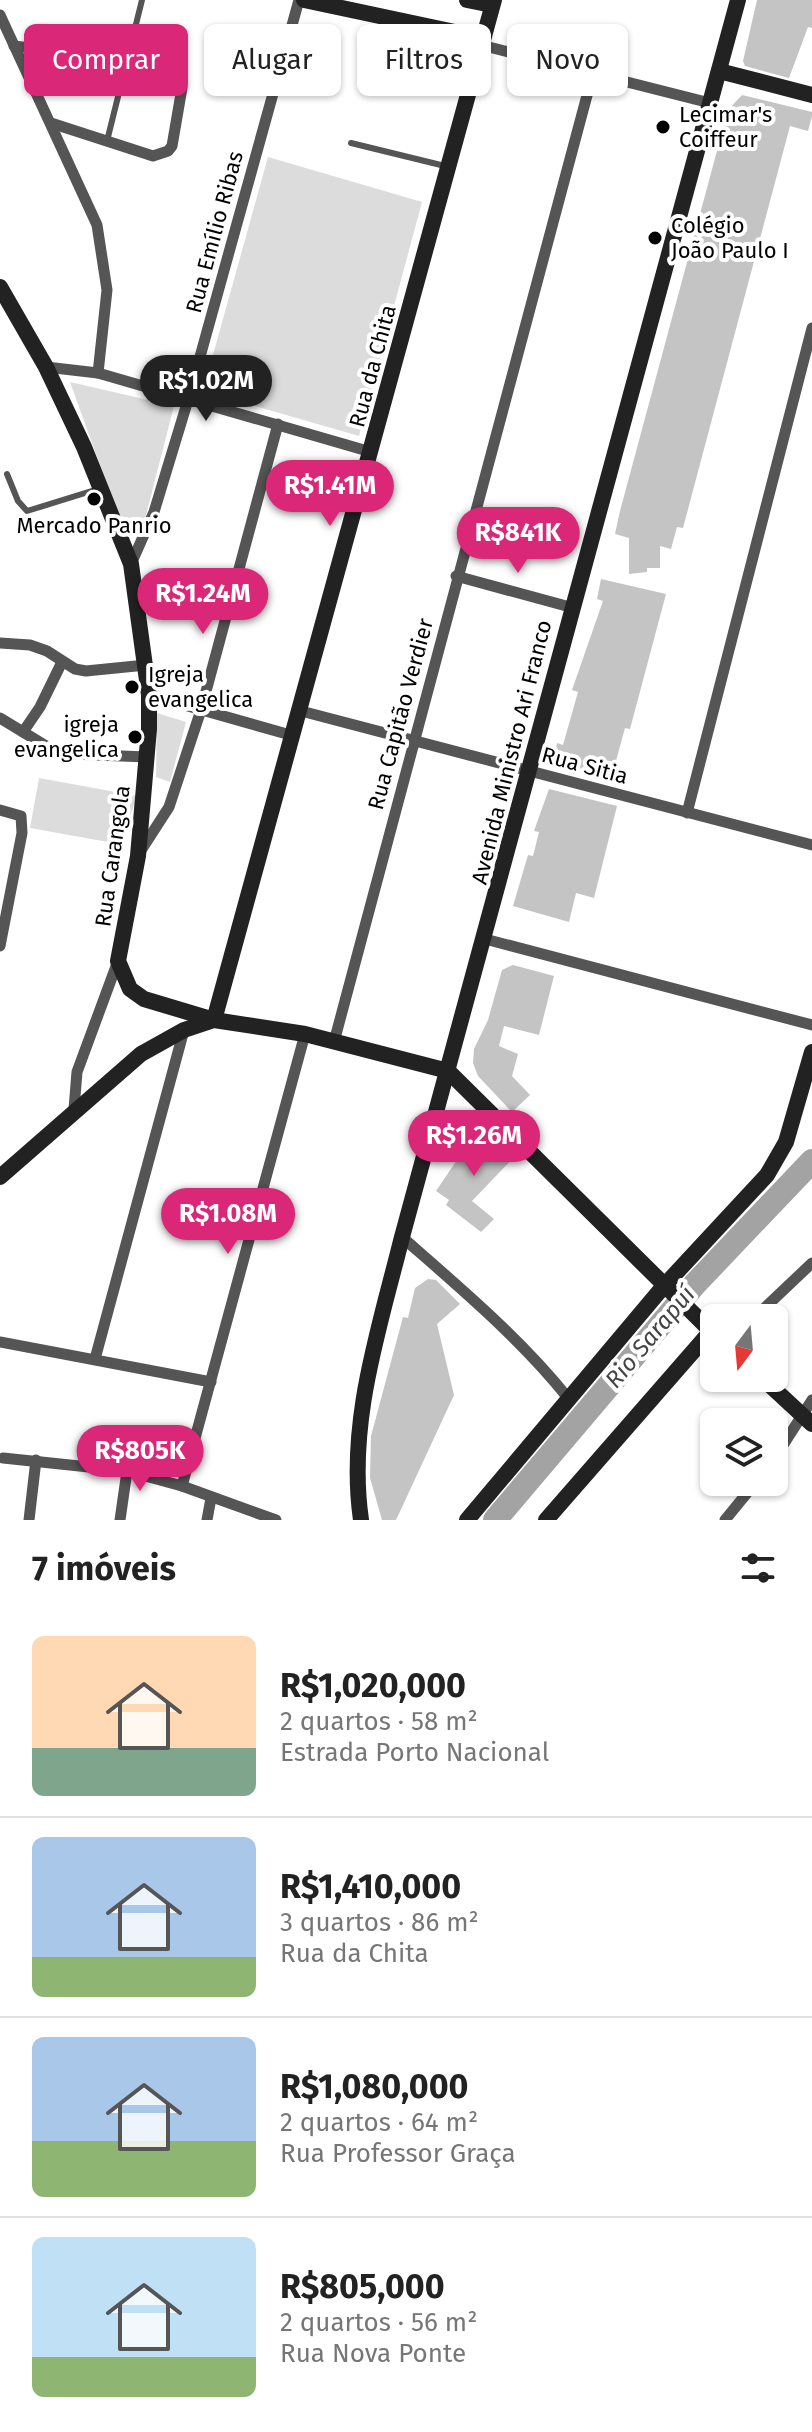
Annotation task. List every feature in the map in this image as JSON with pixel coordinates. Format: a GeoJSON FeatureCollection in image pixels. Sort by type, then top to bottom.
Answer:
{"type":"FeatureCollection","features":[{"type":"Feature","properties":{"kind":"main road"},"geometry":{"type":"LineString","coordinates":[[302,0],[407,24]]}},
{"type":"Feature","properties":{"kind":"main road"},"geometry":{"type":"LineString","coordinates":[[467,0],[493,3]]}},
{"type":"Feature","properties":{"kind":"main road","name":"Avenida Ministro Ari Franco"},"geometry":{"type":"LineString","coordinates":[[361,1520],[355,1475],[358,1430],[365,1387],[402,1237],[485,939],[570,607],[738,0]]}},
{"type":"Feature","properties":{"kind":"main road","name":"Rua da Chita"},"geometry":{"type":"LineString","coordinates":[[487,24],[493,3]]}},
{"type":"Feature","properties":{"kind":"main road"},"geometry":{"type":"LineString","coordinates":[[719,71],[812,95]]}},
{"type":"Feature","properties":{"kind":"main road","name":"Rua da Chita"},"geometry":{"type":"LineString","coordinates":[[214,1020],[468,96]]}},
{"type":"Feature","properties":{"kind":"main road","name":"Rua Carangola"},"geometry":{"type":"LineString","coordinates":[[0,287],[46,367],[102,488],[131,564],[149,695],[138,855],[118,961],[130,989],[144,999],[214,1020],[305,1034],[448,1071]]}},
{"type":"Feature","properties":{"kind":"main road"},"geometry":{"type":"LineString","coordinates":[[0,1177],[74,1109],[141,1054],[184,1030],[214,1020]]}},
{"type":"Feature","properties":{"kind":"main road"},"geometry":{"type":"LineString","coordinates":[[467,1520],[568,1398],[669,1292],[780,1155],[812,1052]]}},
{"type":"Feature","properties":{"kind":"main road"},"geometry":{"type":"LineString","coordinates":[[448,1071],[700,1321]]}},
{"type":"Feature","properties":{"kind":"main road"},"geometry":{"type":"LineString","coordinates":[[546,1520],[700,1346]]}},
{"type":"Feature","properties":{"kind":"main road"},"geometry":{"type":"LineString","coordinates":[[777,1392],[808,1420]]}},
{"type":"Feature","properties":{"kind":"street","name":"Rua Emílio Ribas"},"geometry":{"type":"LineString","coordinates":[[131,564],[154,512],[188,400],[302,0]]}},
{"type":"Feature","properties":{"kind":"street"},"geometry":{"type":"LineString","coordinates":[[0,15],[97,225],[104,253],[107,290],[98,373]]}},
{"type":"Feature","properties":{"kind":"street"},"geometry":{"type":"LineString","coordinates":[[14,46],[24,47]]}},
{"type":"Feature","properties":{"kind":"street"},"geometry":{"type":"LineString","coordinates":[[628,82],[710,103]]}},
{"type":"Feature","properties":{"kind":"street"},"geometry":{"type":"LineString","coordinates":[[51,123],[153,156],[168,151],[172,146],[178,96]]}},
{"type":"Feature","properties":{"kind":"street","name":"Rua Capitão Verdier"},"geometry":{"type":"LineString","coordinates":[[334,1042],[456,576],[587,96]]}},
{"type":"Feature","properties":{"kind":"street"},"geometry":{"type":"LineString","coordinates":[[687,813],[812,328]]}},
{"type":"Feature","properties":{"kind":"street"},"geometry":{"type":"LineString","coordinates":[[46,367],[98,373],[371,452]]}},
{"type":"Feature","properties":{"kind":"street"},"geometry":{"type":"LineString","coordinates":[[138,855],[169,807],[201,710],[278,424]]}},
{"type":"Feature","properties":{"kind":"street"},"geometry":{"type":"LineString","coordinates":[[456,576],[570,607]]}},
{"type":"Feature","properties":{"kind":"street"},"geometry":{"type":"LineString","coordinates":[[0,643],[30,645],[86,671],[146,665]]}},
{"type":"Feature","properties":{"kind":"street"},"geometry":{"type":"LineString","coordinates":[[23,732],[40,707],[62,662]]}},
{"type":"Feature","properties":{"kind":"street"},"geometry":{"type":"LineString","coordinates":[[149,695],[294,736]]}},
{"type":"Feature","properties":{"kind":"street","name":"Rua Sitia"},"geometry":{"type":"LineString","coordinates":[[301,711],[812,845]]}},
{"type":"Feature","properties":{"kind":"street"},"geometry":{"type":"LineString","coordinates":[[0,718],[51,749],[71,754],[147,757]]}},
{"type":"Feature","properties":{"kind":"street"},"geometry":{"type":"LineString","coordinates":[[0,810],[21,816],[22,833],[0,946]]}},
{"type":"Feature","properties":{"kind":"street"},"geometry":{"type":"LineString","coordinates":[[485,939],[812,1025]]}},
{"type":"Feature","properties":{"kind":"street"},"geometry":{"type":"LineString","coordinates":[[74,1109],[77,1072],[118,961]]}},
{"type":"Feature","properties":{"kind":"street"},"geometry":{"type":"LineString","coordinates":[[95,1359],[184,1030]]}},
{"type":"Feature","properties":{"kind":"street"},"geometry":{"type":"LineString","coordinates":[[182,1486],[305,1034]]}},
{"type":"Feature","properties":{"kind":"street"},"geometry":{"type":"LineString","coordinates":[[402,1237],[465,1292],[550,1375],[568,1398]]}},
{"type":"Feature","properties":{"kind":"street"},"geometry":{"type":"LineString","coordinates":[[769,1304],[812,1263]]}},
{"type":"Feature","properties":{"kind":"street"},"geometry":{"type":"LineString","coordinates":[[0,1342],[211,1382]]}},
{"type":"Feature","properties":{"kind":"street"},"geometry":{"type":"LineString","coordinates":[[788,1443],[808,1420],[812,1400]]}},
{"type":"Feature","properties":{"kind":"street"},"geometry":{"type":"LineString","coordinates":[[3,1458],[127,1471],[182,1486],[276,1520]]}},
{"type":"Feature","properties":{"kind":"street"},"geometry":{"type":"LineString","coordinates":[[29,1520],[36,1460]]}},
{"type":"Feature","properties":{"kind":"street"},"geometry":{"type":"LineString","coordinates":[[120,1520],[127,1471]]}},
{"type":"Feature","properties":{"kind":"street"},"geometry":{"type":"LineString","coordinates":[[725,1520],[745,1496]]}},
{"type":"Feature","properties":{"kind":"street"},"geometry":{"type":"LineString","coordinates":[[207,1520],[211,1498]]}},
{"type":"Feature","properties":{"kind":"lane"},"geometry":{"type":"LineString","coordinates":[[136,24],[142,0]]}},
{"type":"Feature","properties":{"kind":"lane"},"geometry":{"type":"LineString","coordinates":[[107,141],[119,96]]}},
{"type":"Feature","properties":{"kind":"lane"},"geometry":{"type":"LineString","coordinates":[[351,143],[449,167]]}},
{"type":"Feature","properties":{"kind":"lane"},"geometry":{"type":"LineString","coordinates":[[7,474],[18,501],[27,511],[102,488]]}},
{"type":"Feature","properties":{"kind":"shaded area"},"geometry":{"type":"Polygon","coordinates":[[[268,157],[422,202],[359,436],[203,391],[268,157]]]}},
{"type":"Feature","properties":{"kind":"shaded area"},"geometry":{"type":"Polygon","coordinates":[[[70,382],[174,406],[144,523],[118,515],[70,382]]]}},
{"type":"Feature","properties":{"kind":"shaded area"},"geometry":{"type":"Polygon","coordinates":[[[157,713],[186,722],[170,782],[156,777],[157,713]]]}},
{"type":"Feature","properties":{"kind":"shaded area"},"geometry":{"type":"Polygon","coordinates":[[[39,778],[138,796],[119,844],[30,828],[39,778]]]}},
{"type":"Feature","properties":{"kind":"building"},"geometry":{"type":"Polygon","coordinates":[[[757,0],[812,0],[812,28],[808,27],[789,78],[745,66],[743,61],[757,0]]]}},
{"type":"Feature","properties":{"kind":"building"},"geometry":{"type":"Polygon","coordinates":[[[742,95],[812,112],[812,116],[808,131],[790,126],[683,528],[677,527],[671,549],[660,546],[660,568],[647,568],[647,572],[629,574],[629,538],[615,534],[620,511],[728,110],[742,95]]]}},
{"type":"Feature","properties":{"kind":"building"},"geometry":{"type":"Polygon","coordinates":[[[601,579],[666,594],[630,729],[625,728],[611,779],[569,769],[555,754],[557,743],[563,745],[578,692],[572,690],[603,601],[597,599],[601,579]]]}},
{"type":"Feature","properties":{"kind":"building"},"geometry":{"type":"Polygon","coordinates":[[[549,789],[617,806],[594,898],[576,893],[569,922],[513,906],[528,855],[533,856],[539,832],[534,831],[549,789]]]}},
{"type":"Feature","properties":{"kind":"building"},"geometry":{"type":"Polygon","coordinates":[[[513,965],[554,976],[539,1035],[504,1026],[499,1046],[518,1054],[512,1076],[530,1095],[512,1112],[478,1076],[473,1063],[474,1049],[488,1020],[502,970],[513,965]]]}},
{"type":"Feature","properties":{"kind":"building"},"geometry":{"type":"Polygon","coordinates":[[[478,1129],[515,1156],[472,1201],[494,1219],[481,1232],[446,1205],[449,1200],[436,1191],[478,1129]]]}},
{"type":"Feature","properties":{"kind":"building"},"geometry":{"type":"Polygon","coordinates":[[[428,1279],[436,1280],[460,1304],[437,1324],[454,1395],[396,1520],[382,1520],[370,1478],[371,1436],[403,1317],[408,1318],[415,1288],[428,1279]]]}},
{"type":"Feature","properties":{"kind":"waterway","name":"Rio Sarapuí"},"geometry":{"type":"LineString","coordinates":[[495,1520],[695,1284],[812,1161]]}},
{"type":"Feature","properties":{"kind":"place","name":"Lecimar's Coiffeur"},"geometry":{"type":"Point","coordinates":[663,127]}},
{"type":"Feature","properties":{"kind":"place","name":"Colégio João Paulo I"},"geometry":{"type":"Point","coordinates":[655,238]}},
{"type":"Feature","properties":{"kind":"place","name":"Mercado Panrio"},"geometry":{"type":"Point","coordinates":[94,499]}},
{"type":"Feature","properties":{"kind":"place","name":"Igreja evangelica"},"geometry":{"type":"Point","coordinates":[132,687]}},
{"type":"Feature","properties":{"kind":"place","name":"igreja evangelica"},"geometry":{"type":"Point","coordinates":[135,737]}}]}
